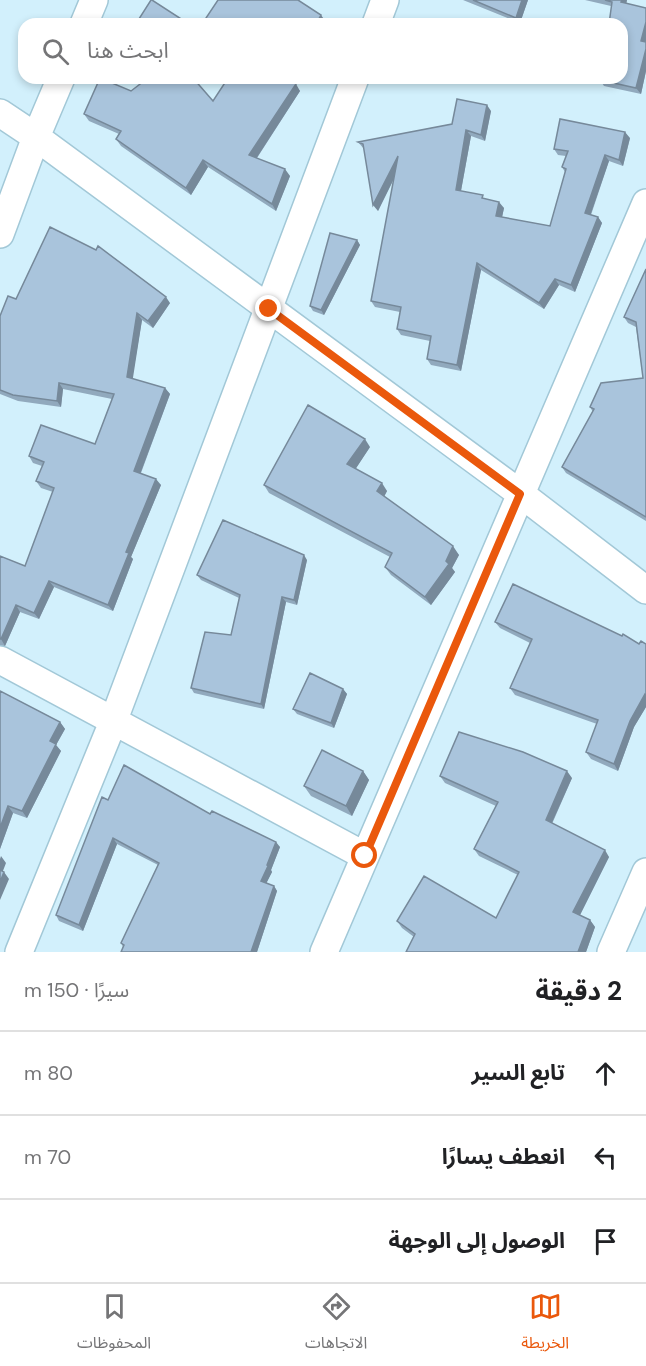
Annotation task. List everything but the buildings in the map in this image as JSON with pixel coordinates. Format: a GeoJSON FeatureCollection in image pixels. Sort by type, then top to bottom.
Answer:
{"type":"FeatureCollection","features":[{"type":"Feature","properties":{"kind":"street"},"geometry":{"type":"LineString","coordinates":[[86,18],[94,0]]}},
{"type":"Feature","properties":{"kind":"street"},"geometry":{"type":"LineString","coordinates":[[378,18],[385,0]]}},
{"type":"Feature","properties":{"kind":"street"},"geometry":{"type":"LineString","coordinates":[[0,234],[58,84]]}},
{"type":"Feature","properties":{"kind":"street"},"geometry":{"type":"LineString","coordinates":[[19,952],[113,722],[353,84]]}},
{"type":"Feature","properties":{"kind":"street"},"geometry":{"type":"LineString","coordinates":[[0,113],[36,137],[520,494],[646,590]]}},
{"type":"Feature","properties":{"kind":"street"},"geometry":{"type":"LineString","coordinates":[[324,952],[646,202]]}},
{"type":"Feature","properties":{"kind":"street"},"geometry":{"type":"LineString","coordinates":[[0,660],[365,856]]}},
{"type":"Feature","properties":{"kind":"street"},"geometry":{"type":"LineString","coordinates":[[611,952],[646,872]]}},
{"type":"Feature","properties":{"kind":"route"},"geometry":{"type":"LineString","coordinates":[[269,309],[520,494],[365,856]]}}]}
